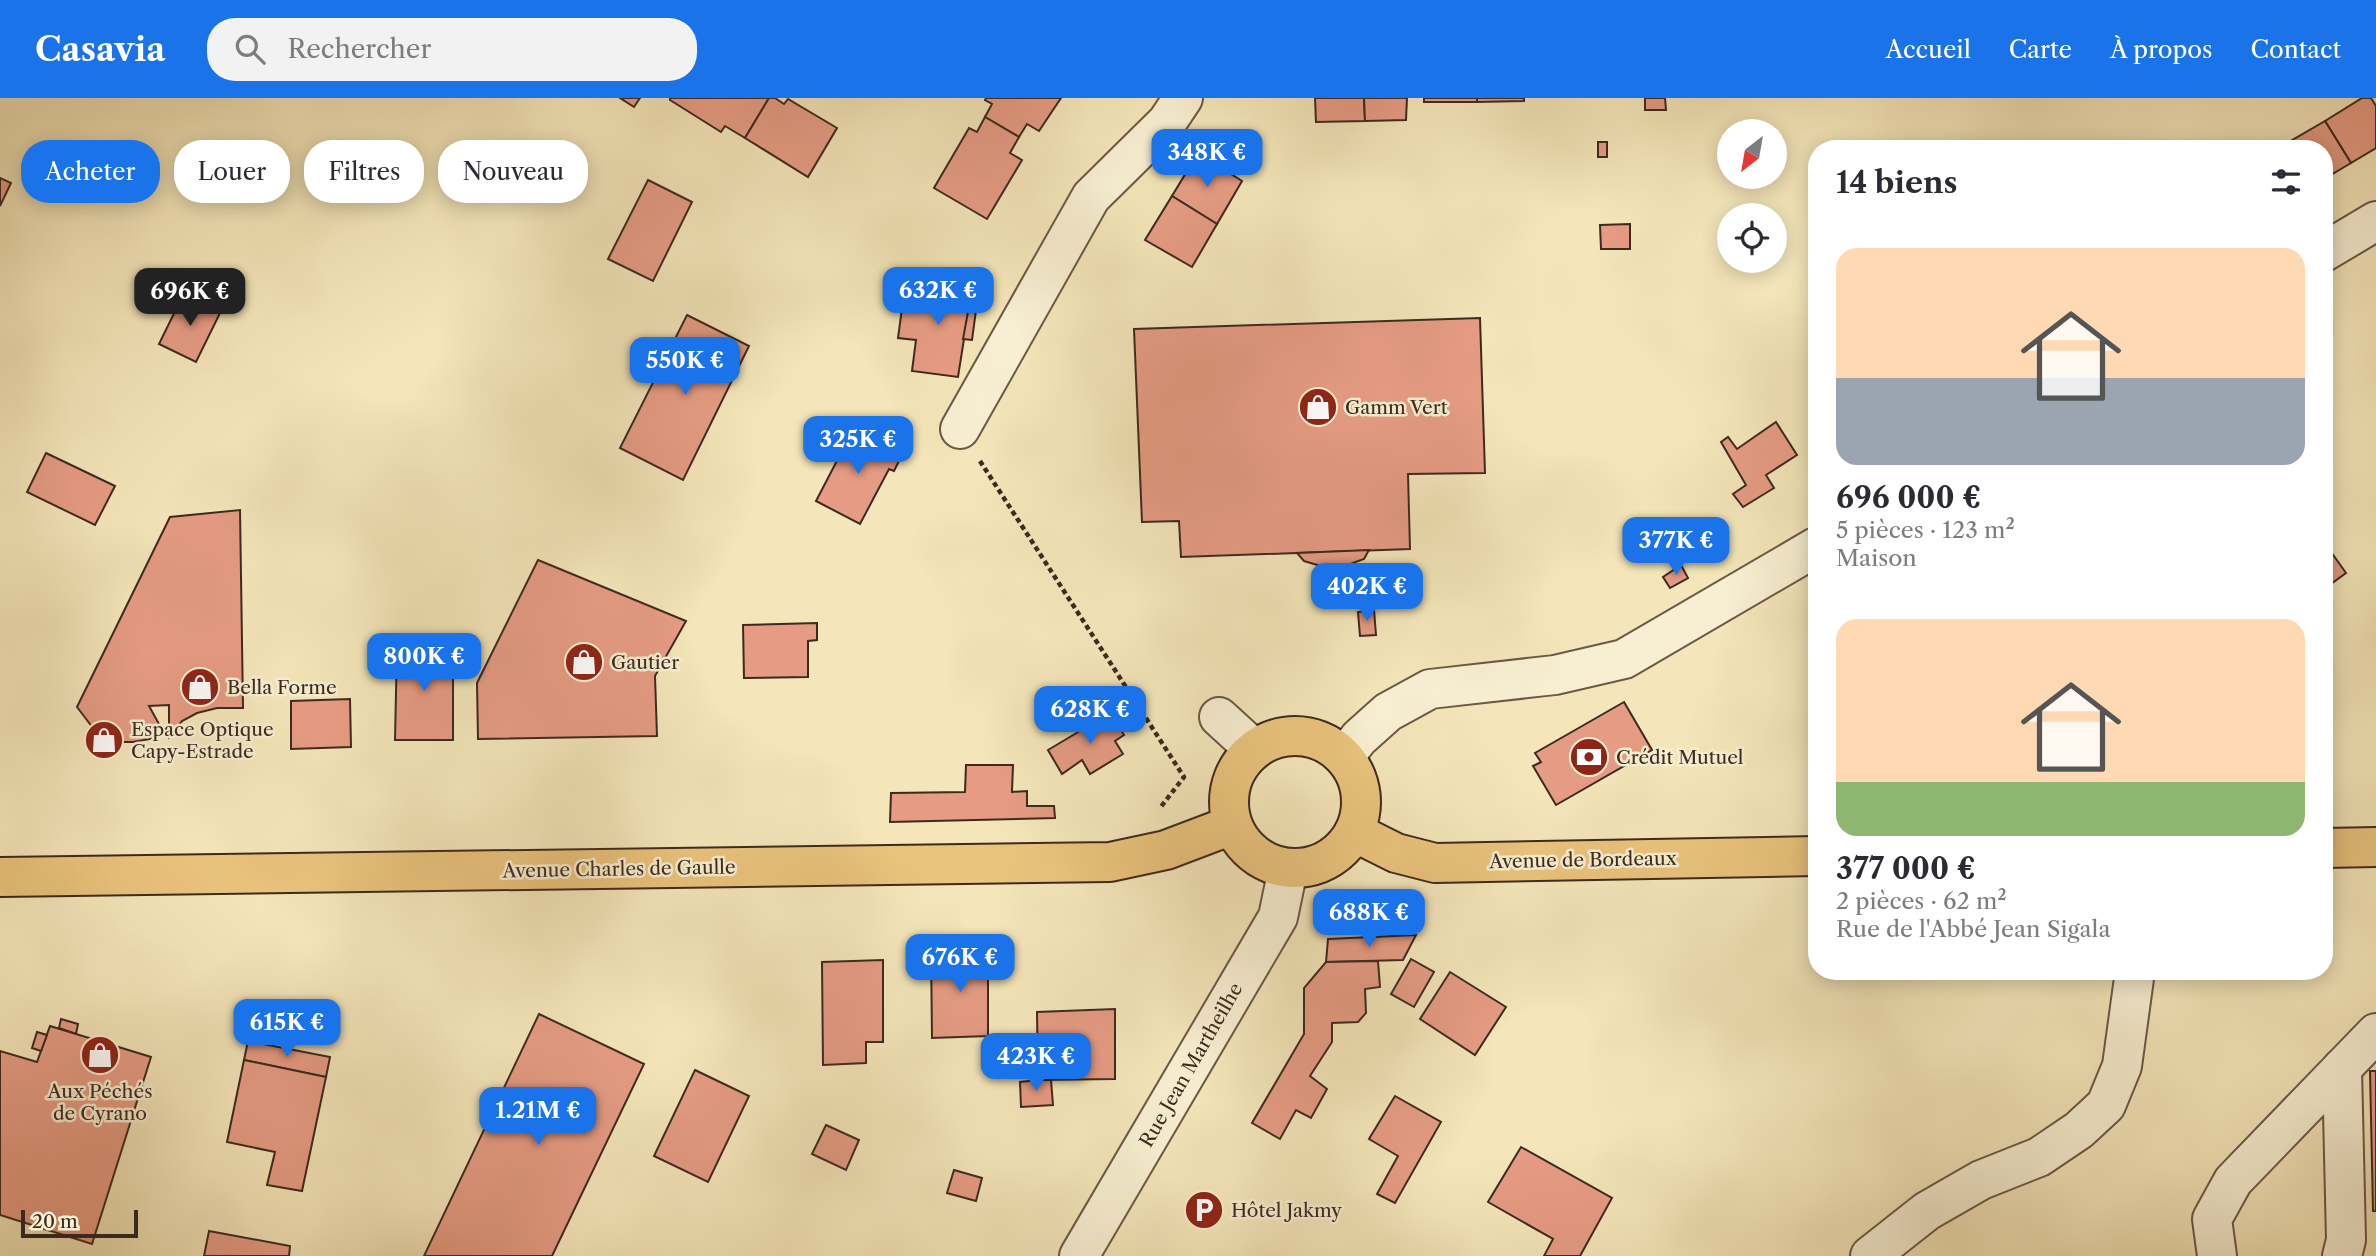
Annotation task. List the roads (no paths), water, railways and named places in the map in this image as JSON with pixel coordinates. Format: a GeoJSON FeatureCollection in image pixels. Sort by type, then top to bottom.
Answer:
{"type":"FeatureCollection","features":[{"type":"Feature","properties":{"kind":"main road"},"geometry":{"type":"LineString","coordinates":[[1291,735],[1310,737],[1328,744],[1344,757],[1355,773],[1361,793],[1361,814],[1343,849],[1327,861],[1308,868],[1288,869],[1270,864],[1254,855],[1241,842],[1232,825],[1228,804],[1230,783],[1240,764],[1254,749],[1271,740],[1291,735]]}},
{"type":"Feature","properties":{"kind":"main road","name":"Avenue Charles de Gaulle"},"geometry":{"type":"LineString","coordinates":[[0,877],[1110,862],[1166,849],[1232,825]]}},
{"type":"Feature","properties":{"kind":"main road","name":"Avenue de Bordeaux"},"geometry":{"type":"LineString","coordinates":[[1354,832],[1396,853],[1435,863],[1808,856]]}},
{"type":"Feature","properties":{"kind":"main road"},"geometry":{"type":"LineString","coordinates":[[2333,848],[2376,847]]}},
{"type":"Feature","properties":{"kind":"street"},"geometry":{"type":"LineString","coordinates":[[960,429],[1091,197],[1167,122],[1183,98]]}},
{"type":"Feature","properties":{"kind":"street"},"geometry":{"type":"LineString","coordinates":[[2333,247],[2376,221]]}},
{"type":"Feature","properties":{"kind":"street"},"geometry":{"type":"LineString","coordinates":[[1344,757],[1359,738],[1388,712],[1430,689],[1555,675],[1624,659],[1808,552]]}},
{"type":"Feature","properties":{"kind":"street"},"geometry":{"type":"LineString","coordinates":[[1219,717],[1254,749]]}},
{"type":"Feature","properties":{"kind":"street","name":"Rue Jean Martheilhe"},"geometry":{"type":"LineString","coordinates":[[1080,1256],[1278,917],[1288,869]]}},
{"type":"Feature","properties":{"kind":"street"},"geometry":{"type":"LineString","coordinates":[[1870,1256],[1927,1211],[1980,1180],[2039,1157],[2079,1130],[2106,1105],[2122,1066],[2134,980]]}},
{"type":"Feature","properties":{"kind":"street"},"geometry":{"type":"LineString","coordinates":[[2217,1256],[2212,1219],[2232,1181],[2376,1033]]}},
{"type":"Feature","properties":{"kind":"street"},"geometry":{"type":"LineString","coordinates":[[2342,1068],[2346,1240],[2342,1256]]}},
{"type":"Feature","properties":{"kind":"place","name":"Gamm Vert"},"geometry":{"type":"Point","coordinates":[1318,407]}},
{"type":"Feature","properties":{"kind":"place","name":"Gautier"},"geometry":{"type":"Point","coordinates":[584,662]}},
{"type":"Feature","properties":{"kind":"place","name":"Bella Forme"},"geometry":{"type":"Point","coordinates":[200,687]}},
{"type":"Feature","properties":{"kind":"place","name":"Espace Optique Capy-Estrade"},"geometry":{"type":"Point","coordinates":[104,740]}},
{"type":"Feature","properties":{"kind":"place","name":"Crédit Mutuel"},"geometry":{"type":"Point","coordinates":[1589,757]}},
{"type":"Feature","properties":{"kind":"place","name":"Aux Péchés de Cyrano"},"geometry":{"type":"Point","coordinates":[100,1055]}},
{"type":"Feature","properties":{"kind":"place","name":"Hôtel Jakmy"},"geometry":{"type":"Point","coordinates":[1204,1210]}}]}
